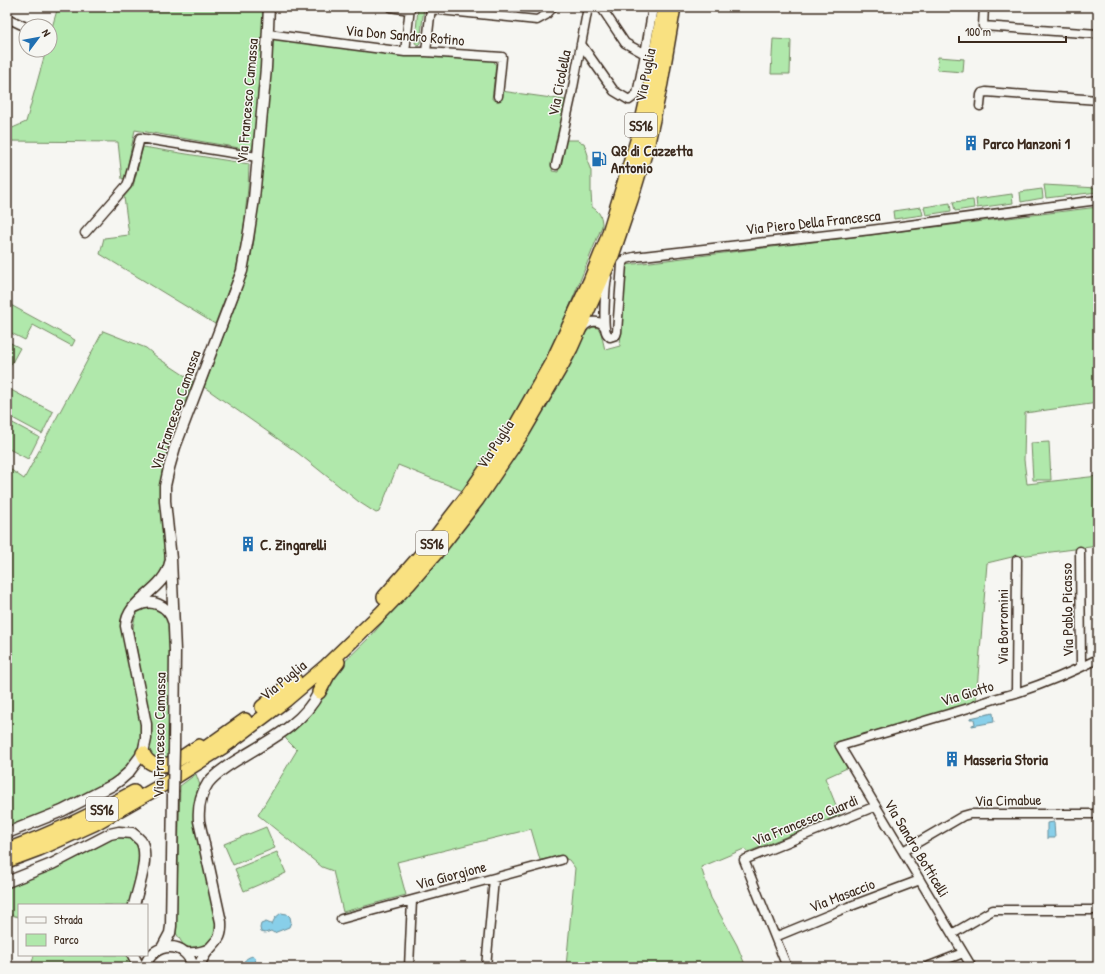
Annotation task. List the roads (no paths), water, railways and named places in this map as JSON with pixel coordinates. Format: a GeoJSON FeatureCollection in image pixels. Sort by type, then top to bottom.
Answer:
{"type":"FeatureCollection","features":[{"type":"Feature","properties":{"kind":"highway","name":"Via Puglia"},"geometry":{"type":"LineString","coordinates":[[169,782],[236,726],[320,660],[374,608],[428,548],[468,495],[515,427],[553,360],[590,281],[607,239],[639,134],[651,82],[664,7]]}},
{"type":"Feature","properties":{"kind":"highway","name":"Via Puglia"},"geometry":{"type":"LineString","coordinates":[[169,782],[223,748],[286,700],[331,661],[380,614],[430,560],[477,500],[523,432],[571,348],[612,256],[647,147],[661,83],[674,7]]}},
{"type":"Feature","properties":{"kind":"highway"},"geometry":{"type":"LineString","coordinates":[[319,692],[328,675],[335,666],[374,624],[380,614]]}},
{"type":"Feature","properties":{"kind":"highway"},"geometry":{"type":"LineString","coordinates":[[143,753],[150,762],[160,766],[165,766],[230,726],[236,726]]}},
{"type":"Feature","properties":{"kind":"highway","name":"SS16"},"geometry":{"type":"LineString","coordinates":[[7,850],[35,840],[92,814],[169,782]]}},
{"type":"Feature","properties":{"kind":"highway","name":"SS16"},"geometry":{"type":"LineString","coordinates":[[7,861],[39,850],[94,824],[169,782]]}},
{"type":"Feature","properties":{"kind":"street","name":"Via Francesco Camassa"},"geometry":{"type":"LineString","coordinates":[[145,967],[155,949],[170,933],[171,926],[169,782],[174,750],[176,651],[165,486],[169,468],[188,412],[242,271],[252,207],[266,68],[269,7]]}},
{"type":"Feature","properties":{"kind":"street"},"geometry":{"type":"LineString","coordinates":[[390,7],[410,8],[405,52]]}},
{"type":"Feature","properties":{"kind":"street"},"geometry":{"type":"LineString","coordinates":[[426,52],[431,8],[537,20],[546,15],[553,7]]}},
{"type":"Feature","properties":{"kind":"street","name":"Via Cicolella"},"geometry":{"type":"LineString","coordinates":[[556,165],[572,93],[588,7]]}},
{"type":"Feature","properties":{"kind":"street"},"geometry":{"type":"LineString","coordinates":[[601,7],[625,43],[645,54]]}},
{"type":"Feature","properties":{"kind":"street"},"geometry":{"type":"LineString","coordinates":[[581,44],[614,91],[629,100],[637,94],[653,7]]}},
{"type":"Feature","properties":{"kind":"street"},"geometry":{"type":"LineString","coordinates":[[984,7],[983,26],[1098,34]]}},
{"type":"Feature","properties":{"kind":"street"},"geometry":{"type":"LineString","coordinates":[[7,19],[18,24]]}},
{"type":"Feature","properties":{"kind":"street","name":"Via Don Sandro Rotino"},"geometry":{"type":"LineString","coordinates":[[268,34],[405,52],[502,57],[498,96]]}},
{"type":"Feature","properties":{"kind":"street"},"geometry":{"type":"LineString","coordinates":[[980,106],[981,95],[982,93],[986,92],[1098,100]]}},
{"type":"Feature","properties":{"kind":"street"},"geometry":{"type":"LineString","coordinates":[[84,233],[127,185],[140,138],[257,157]]}},
{"type":"Feature","properties":{"kind":"street","name":"Via Piero Della Francesca"},"geometry":{"type":"LineString","coordinates":[[571,348],[584,326],[593,321],[603,324],[606,334],[610,337],[616,335],[622,264],[626,259],[871,230],[1098,200]]}},
{"type":"Feature","properties":{"kind":"street"},"geometry":{"type":"LineString","coordinates":[[605,328],[606,282],[612,256]]}},
{"type":"Feature","properties":{"kind":"street","name":"Via Pablo Picasso"},"geometry":{"type":"LineString","coordinates":[[1080,552],[1081,667]]}},
{"type":"Feature","properties":{"kind":"street"},"geometry":{"type":"LineString","coordinates":[[147,600],[161,581],[169,567],[171,559]]}},
{"type":"Feature","properties":{"kind":"street","name":"Via Borromini"},"geometry":{"type":"LineString","coordinates":[[1016,693],[1017,560]]}},
{"type":"Feature","properties":{"kind":"street"},"geometry":{"type":"LineString","coordinates":[[7,833],[62,811],[113,786],[128,773],[140,758],[143,753],[146,739],[146,724],[126,621],[128,614],[132,609],[147,600],[154,592],[165,589],[173,594]]}},
{"type":"Feature","properties":{"kind":"street"},"geometry":{"type":"LineString","coordinates":[[147,600],[162,606],[168,611],[172,618],[174,628]]}},
{"type":"Feature","properties":{"kind":"street","name":"Via Giotto"},"geometry":{"type":"LineString","coordinates":[[840,746],[1016,693],[1050,681],[1098,659]]}},
{"type":"Feature","properties":{"kind":"street"},"geometry":{"type":"LineString","coordinates":[[198,967],[206,954],[220,938],[222,929],[222,922],[199,822],[199,805],[201,797],[214,776],[230,764],[282,732],[303,714],[319,692]]}},
{"type":"Feature","properties":{"kind":"street","name":"Via Sandro Botticelli"},"geometry":{"type":"LineString","coordinates":[[840,746],[970,965]]}},
{"type":"Feature","properties":{"kind":"street","name":"Via Francesco Guardi"},"geometry":{"type":"LineString","coordinates":[[775,937],[744,860],[876,806]]}},
{"type":"Feature","properties":{"kind":"street","name":"Via Cimabue"},"geometry":{"type":"LineString","coordinates":[[903,851],[963,816],[970,814],[1098,814]]}},
{"type":"Feature","properties":{"kind":"street"},"geometry":{"type":"LineString","coordinates":[[7,882],[52,864],[110,834],[125,831],[132,833],[137,837],[141,842],[144,851],[143,868],[134,904]]}},
{"type":"Feature","properties":{"kind":"street","name":"Via Giorgione"},"geometry":{"type":"LineString","coordinates":[[409,967],[412,900],[561,860]]}},
{"type":"Feature","properties":{"kind":"street"},"geometry":{"type":"LineString","coordinates":[[486,967],[494,879]]}},
{"type":"Feature","properties":{"kind":"street","name":"Via Masaccio"},"geometry":{"type":"LineString","coordinates":[[775,937],[848,907],[920,880]]}},
{"type":"Feature","properties":{"kind":"street"},"geometry":{"type":"LineString","coordinates":[[341,918],[412,900]]}},
{"type":"Feature","properties":{"kind":"street"},"geometry":{"type":"LineString","coordinates":[[952,934],[994,910],[1098,910]]}},
{"type":"Feature","properties":{"kind":"street","name":"Via Francesco Camassa"},"geometry":{"type":"LineString","coordinates":[[171,926],[182,951],[191,960],[194,967]]}},
{"type":"Feature","properties":{"kind":"street"},"geometry":{"type":"LineString","coordinates":[[775,937],[787,967]]}},
{"type":"Feature","properties":{"kind":"street"},"geometry":{"type":"LineString","coordinates":[[155,949],[171,947],[182,951],[197,953],[212,947]]}},
{"type":"Feature","properties":{"kind":"street"},"geometry":{"type":"LineString","coordinates":[[927,967],[963,953]]}},
{"type":"Feature","properties":{"kind":"street"},"geometry":{"type":"LineString","coordinates":[[134,956],[139,967]]}},
{"type":"Feature","properties":{"kind":"water"},"geometry":{"type":"Polygon","coordinates":[[[993,713],[994,722],[972,726],[975,724],[974,719],[970,718],[993,713]]]}},
{"type":"Feature","properties":{"kind":"water"},"geometry":{"type":"Polygon","coordinates":[[[1054,822],[1055,838],[1047,838],[1047,823],[1054,822]]]}},
{"type":"Feature","properties":{"kind":"water"},"geometry":{"type":"Polygon","coordinates":[[[281,913],[287,914],[290,917],[291,922],[289,927],[274,933],[271,931],[265,933],[261,932],[261,924],[266,922],[272,924],[275,918],[281,913]]]}},
{"type":"Feature","properties":{"kind":"water"},"geometry":{"type":"Polygon","coordinates":[[[253,956],[256,961],[252,967],[242,967],[243,963],[249,957],[253,956]]]}},
{"type":"Feature","properties":{"kind":"place","name":"Parco Manzoni 1"},"geometry":{"type":"Point","coordinates":[971,143]}},
{"type":"Feature","properties":{"kind":"place","name":"Q8 di Cazzetta Antonio"},"geometry":{"type":"Point","coordinates":[599,159]}},
{"type":"Feature","properties":{"kind":"place","name":"C. Zingarelli"},"geometry":{"type":"Point","coordinates":[248,544]}},
{"type":"Feature","properties":{"kind":"place","name":"Masseria Storia"},"geometry":{"type":"Point","coordinates":[952,759]}}]}
